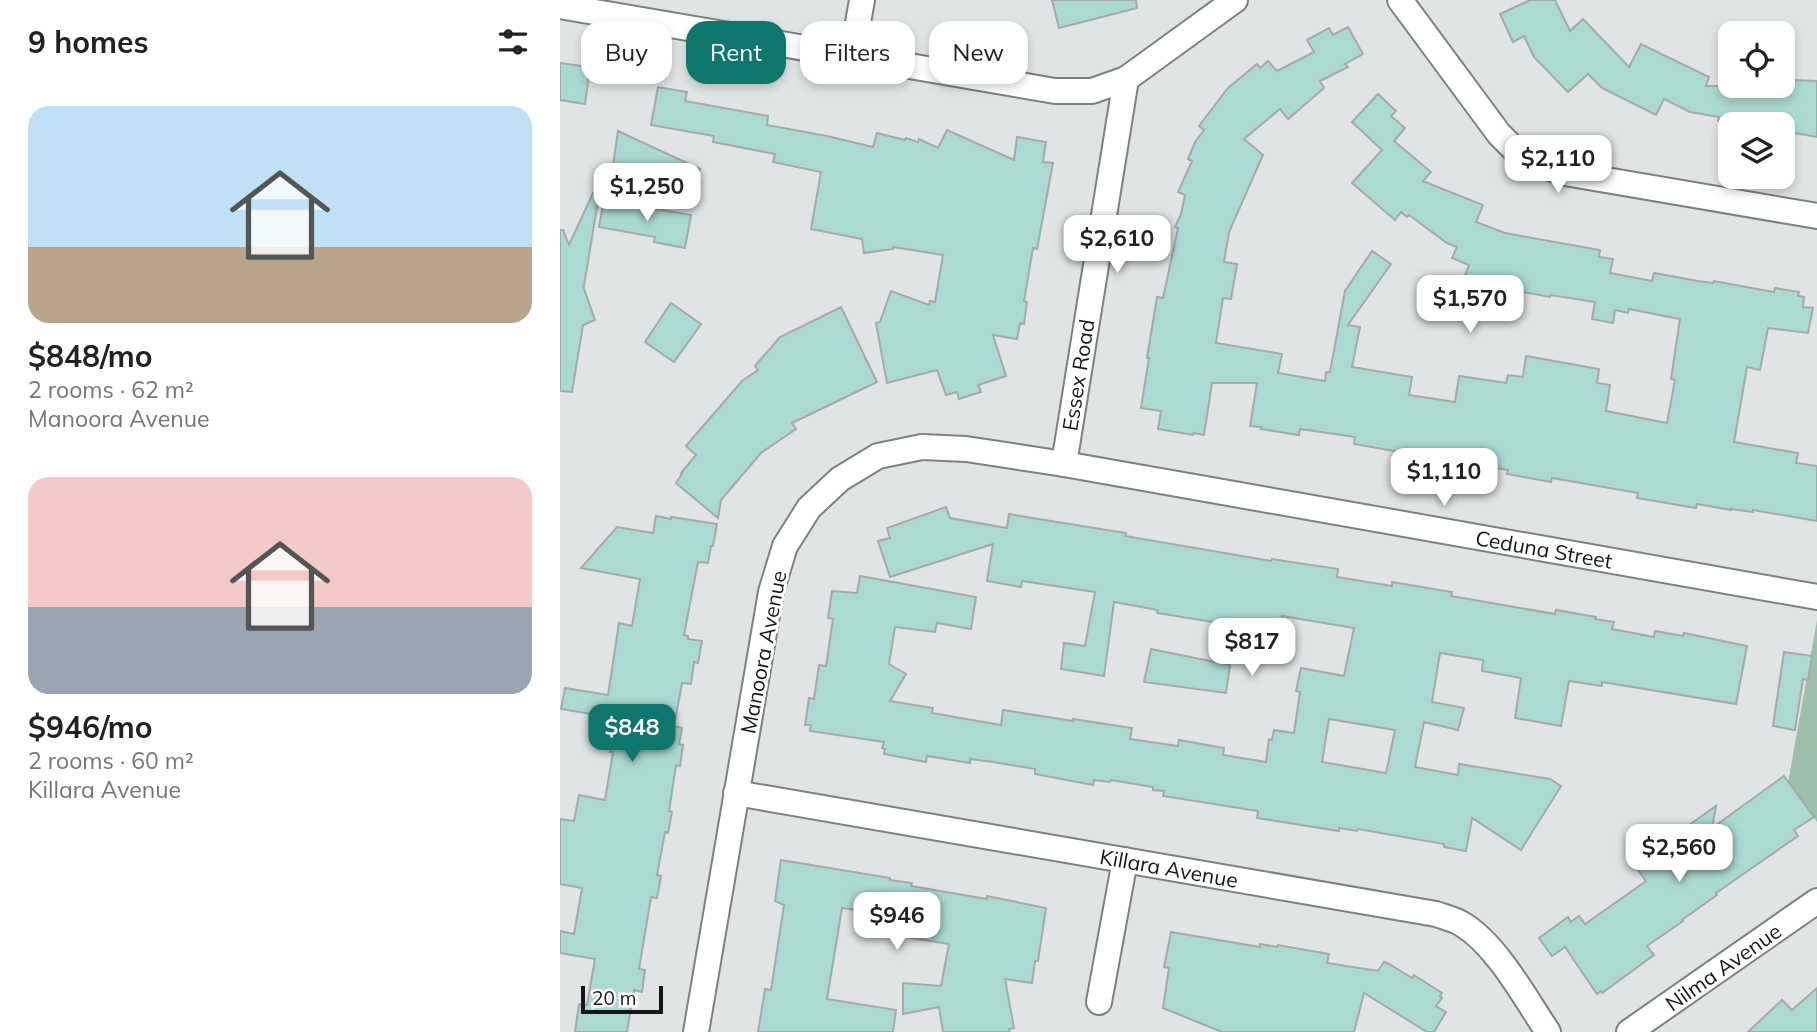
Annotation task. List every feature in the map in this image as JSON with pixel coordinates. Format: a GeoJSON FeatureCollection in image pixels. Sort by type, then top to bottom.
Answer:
{"type":"FeatureCollection","features":[{"type":"Feature","properties":{"kind":"street"},"geometry":{"type":"LineString","coordinates":[[858,21],[862,0]]}},
{"type":"Feature","properties":{"kind":"street"},"geometry":{"type":"LineString","coordinates":[[915,68],[1055,91],[1092,91],[1126,79],[1235,0]]}},
{"type":"Feature","properties":{"kind":"street"},"geometry":{"type":"LineString","coordinates":[[1400,0],[1499,134],[1517,152],[1538,164],[1565,173],[1817,216]]}},
{"type":"Feature","properties":{"kind":"street"},"geometry":{"type":"LineString","coordinates":[[560,6],[800,48]]}},
{"type":"Feature","properties":{"kind":"street","name":"Essex Road"},"geometry":{"type":"LineString","coordinates":[[1064,464],[1126,79]]}},
{"type":"Feature","properties":{"kind":"street","name":"Manoora Avenue"},"geometry":{"type":"LineString","coordinates":[[696,1032],[771,592],[785,546],[809,508],[840,479],[878,456],[922,447],[965,449],[1064,464]]}},
{"type":"Feature","properties":{"kind":"street","name":"Ceduna Street"},"geometry":{"type":"LineString","coordinates":[[1064,464],[1817,597]]}},
{"type":"Feature","properties":{"kind":"street","name":"Killara Avenue"},"geometry":{"type":"LineString","coordinates":[[736,793],[1436,914],[1460,922],[1480,937],[1497,957],[1548,1032]]}},
{"type":"Feature","properties":{"kind":"street"},"geometry":{"type":"LineString","coordinates":[[1099,1002],[1125,860]]}},
{"type":"Feature","properties":{"kind":"street","name":"Nilma Avenue"},"geometry":{"type":"LineString","coordinates":[[1629,1032],[1817,901]]}},
{"type":"Feature","properties":{"kind":"green space"},"geometry":{"type":"Polygon","coordinates":[[[1817,620],[1817,822],[1788,783],[1817,620]]]}},
{"type":"Feature","properties":{"kind":"building"},"geometry":{"type":"Polygon","coordinates":[[[1052,0],[1136,0],[1137,8],[1059,28],[1052,0]]]}},
{"type":"Feature","properties":{"kind":"building"},"geometry":{"type":"Polygon","coordinates":[[[1530,0],[1555,0],[1570,31],[1583,19],[1629,67],[1641,44],[1709,77],[1706,86],[1718,86],[1718,98],[1795,98],[1795,80],[1817,81],[1817,137],[1795,133],[1795,112],[1718,112],[1718,117],[1690,112],[1664,99],[1656,115],[1602,88],[1588,74],[1568,92],[1534,57],[1524,36],[1513,42],[1500,14],[1530,0]]]}},
{"type":"Feature","properties":{"kind":"building"},"geometry":{"type":"Polygon","coordinates":[[[1348,27],[1363,54],[1345,64],[1348,67],[1320,81],[1324,88],[1288,119],[1280,109],[1244,139],[1263,155],[1229,232],[1224,262],[1237,264],[1231,299],[1223,298],[1216,343],[1282,354],[1278,373],[1325,381],[1326,372],[1330,372],[1345,291],[1372,251],[1391,264],[1348,325],[1360,327],[1352,367],[1412,377],[1409,395],[1455,402],[1459,376],[1506,383],[1508,375],[1523,377],[1526,356],[1599,369],[1597,383],[1610,385],[1606,411],[1667,423],[1675,380],[1671,379],[1680,319],[1629,309],[1628,313],[1615,310],[1613,323],[1592,319],[1595,302],[1550,297],[1463,281],[1469,265],[1452,258],[1457,247],[1447,243],[1409,215],[1407,217],[1401,212],[1395,220],[1352,183],[1382,150],[1352,122],[1378,94],[1396,111],[1391,116],[1405,128],[1394,141],[1431,172],[1423,181],[1483,205],[1476,222],[1505,233],[1600,250],[1599,257],[1613,259],[1610,273],[1652,281],[1654,273],[1774,292],[1775,288],[1799,292],[1798,296],[1804,297],[1803,307],[1813,308],[1808,333],[1768,328],[1760,370],[1747,367],[1734,442],[1798,453],[1796,463],[1817,466],[1817,521],[1753,510],[1731,510],[1697,504],[1696,508],[1637,498],[1638,493],[1552,478],[1551,482],[1507,474],[1508,470],[1482,466],[1483,463],[1441,456],[1440,459],[1354,444],[1355,437],[1300,429],[1299,435],[1261,429],[1262,427],[1250,426],[1257,383],[1212,383],[1204,435],[1158,429],[1161,411],[1141,408],[1147,358],[1157,297],[1163,298],[1178,228],[1175,227],[1185,195],[1178,192],[1192,161],[1188,159],[1195,142],[1204,130],[1199,126],[1228,88],[1257,64],[1260,68],[1268,61],[1277,71],[1314,52],[1307,40],[1329,28],[1333,35],[1348,27]]]}},
{"type":"Feature","properties":{"kind":"building"},"geometry":{"type":"Polygon","coordinates":[[[560,63],[581,66],[581,84],[588,84],[585,104],[560,100],[560,63]]]}},
{"type":"Feature","properties":{"kind":"building"},"geometry":{"type":"Polygon","coordinates":[[[658,87],[687,92],[685,101],[768,116],[767,125],[873,147],[877,133],[918,142],[919,139],[938,148],[947,130],[1014,160],[1017,137],[1046,142],[1043,162],[1053,163],[1037,249],[1033,248],[1024,301],[1027,302],[1024,324],[1020,323],[1017,339],[993,335],[1006,376],[978,385],[981,392],[959,399],[957,392],[946,395],[937,370],[887,383],[876,323],[880,322],[891,291],[929,305],[930,301],[935,302],[943,255],[893,247],[864,253],[862,239],[811,229],[821,172],[773,162],[775,154],[713,142],[714,136],[651,125],[658,87]]]}},
{"type":"Feature","properties":{"kind":"building"},"geometry":{"type":"Polygon","coordinates":[[[618,131],[700,169],[699,172],[613,165],[618,131]]]}},
{"type":"Feature","properties":{"kind":"building"},"geometry":{"type":"Polygon","coordinates":[[[593,193],[599,195],[583,286],[595,320],[583,325],[572,392],[560,391],[560,230],[563,230],[569,245],[593,193]]]}},
{"type":"Feature","properties":{"kind":"building"},"geometry":{"type":"Polygon","coordinates":[[[604,200],[691,215],[685,248],[654,242],[655,237],[599,227],[604,200]]]}},
{"type":"Feature","properties":{"kind":"building"},"geometry":{"type":"Polygon","coordinates":[[[671,303],[701,324],[674,362],[645,342],[671,303]]]}},
{"type":"Feature","properties":{"kind":"building"},"geometry":{"type":"Polygon","coordinates":[[[841,307],[877,382],[792,423],[796,429],[761,453],[721,500],[718,518],[676,483],[696,455],[686,446],[742,381],[758,370],[755,366],[780,337],[841,307]]]}},
{"type":"Feature","properties":{"kind":"building"},"geometry":{"type":"Polygon","coordinates":[[[946,507],[950,518],[1007,528],[1009,514],[1271,561],[1272,559],[1338,569],[1337,577],[1392,586],[1392,582],[1452,592],[1451,596],[1555,614],[1556,610],[1596,617],[1595,619],[1614,622],[1612,629],[1654,637],[1655,631],[1683,636],[1684,633],[1747,646],[1736,704],[1602,682],[1602,686],[1569,681],[1561,726],[1515,718],[1521,678],[1482,671],[1483,660],[1440,653],[1432,702],[1464,708],[1458,730],[1424,722],[1415,767],[1458,775],[1459,764],[1550,779],[1561,786],[1521,850],[1472,818],[1466,851],[1444,847],[1444,844],[1358,829],[1339,828],[1339,831],[1257,818],[1258,811],[1163,796],[1164,791],[1153,790],[1153,787],[1111,780],[1094,780],[1093,785],[1035,774],[1035,769],[970,759],[970,763],[927,756],[926,762],[884,754],[884,742],[810,731],[811,725],[805,725],[809,698],[814,699],[819,665],[826,666],[833,619],[828,618],[832,591],[857,593],[860,576],[976,597],[971,629],[937,623],[935,632],[895,627],[889,664],[906,674],[890,701],[933,708],[932,713],[1001,725],[1003,710],[1073,719],[1132,728],[1130,739],[1178,746],[1179,740],[1224,748],[1223,755],[1266,762],[1269,739],[1272,740],[1274,730],[1294,733],[1300,692],[1296,691],[1301,668],[1344,676],[1354,628],[1282,616],[1280,625],[1264,622],[1263,630],[1157,613],[1158,610],[1114,602],[1104,676],[1061,669],[1064,643],[1085,646],[1095,592],[1022,581],[1021,587],[987,581],[993,544],[890,577],[878,541],[890,538],[887,528],[946,507]],[[1329,719],[1322,762],[1386,773],[1395,730],[1329,719]]]}},
{"type":"Feature","properties":{"kind":"building"},"geometry":{"type":"Polygon","coordinates":[[[656,516],[717,524],[708,563],[698,562],[684,635],[688,636],[688,639],[702,641],[698,663],[694,662],[691,684],[682,683],[674,726],[682,728],[679,744],[683,745],[680,766],[676,765],[669,811],[672,812],[668,833],[665,832],[657,875],[661,876],[657,898],[651,897],[639,969],[645,970],[642,992],[634,990],[627,1032],[575,1032],[579,1004],[587,1005],[595,959],[560,953],[560,931],[574,934],[582,888],[560,884],[560,819],[574,821],[579,795],[605,800],[613,752],[610,752],[615,718],[561,709],[565,688],[608,695],[619,623],[632,626],[640,579],[581,568],[617,527],[653,533],[656,516]]]}},
{"type":"Feature","properties":{"kind":"building"},"geometry":{"type":"Polygon","coordinates":[[[1151,649],[1230,665],[1226,693],[1144,682],[1151,649]]]}},
{"type":"Feature","properties":{"kind":"building"},"geometry":{"type":"Polygon","coordinates":[[[1784,652],[1812,656],[1808,680],[1803,679],[1795,730],[1773,726],[1784,652]]]}},
{"type":"Feature","properties":{"kind":"building"},"geometry":{"type":"Polygon","coordinates":[[[1784,776],[1814,817],[1794,830],[1798,836],[1716,893],[1717,895],[1647,946],[1654,955],[1602,993],[1601,991],[1597,994],[1565,947],[1552,956],[1539,938],[1568,917],[1571,922],[1579,916],[1585,924],[1646,881],[1634,864],[1716,806],[1712,828],[1784,776]]]}},
{"type":"Feature","properties":{"kind":"building"},"geometry":{"type":"Polygon","coordinates":[[[781,860],[890,878],[912,883],[911,886],[987,899],[987,896],[1046,908],[1032,983],[1005,979],[1014,1028],[1009,1029],[1010,1032],[943,1032],[939,1007],[903,1014],[903,983],[941,986],[949,944],[911,938],[913,922],[842,908],[827,999],[896,1010],[893,1032],[758,1032],[765,989],[771,990],[784,905],[775,901],[781,860]]]}},
{"type":"Feature","properties":{"kind":"building"},"geometry":{"type":"Polygon","coordinates":[[[1171,932],[1260,947],[1260,944],[1278,945],[1329,954],[1327,963],[1378,971],[1384,962],[1412,978],[1414,975],[1442,993],[1436,1006],[1446,1012],[1434,1032],[1427,1032],[1364,993],[1354,1032],[1222,1032],[1163,1008],[1169,968],[1164,967],[1171,932]]]}},
{"type":"Feature","properties":{"kind":"building"},"geometry":{"type":"Polygon","coordinates":[[[1817,988],[1817,1032],[1748,1032],[1782,1000],[1792,1010],[1817,988]]]}}]}
